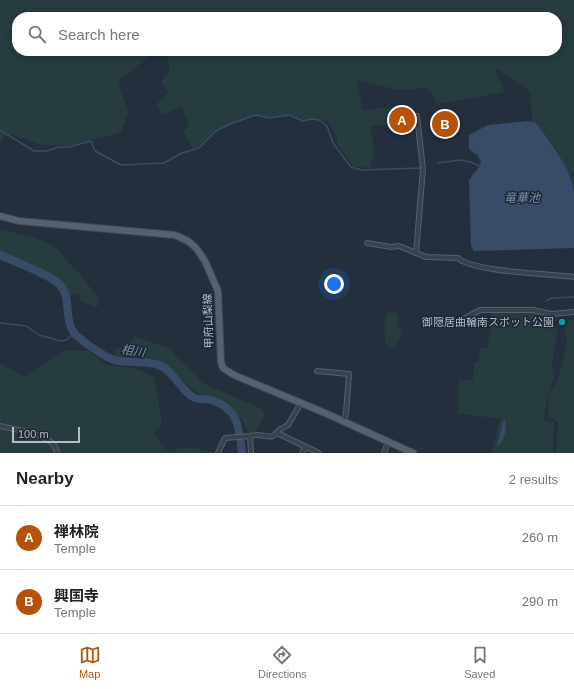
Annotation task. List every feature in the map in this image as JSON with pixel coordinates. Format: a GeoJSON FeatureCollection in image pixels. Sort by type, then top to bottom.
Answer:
{"type":"FeatureCollection","features":[{"type":"Feature","properties":{"kind":"main road","name":"甲府山梨線"},"geometry":{"type":"LineString","coordinates":[[0,216],[19,221],[176,235],[188,241],[196,248],[205,261],[218,291],[220,353],[223,368],[234,376],[301,403],[413,453]]}},
{"type":"Feature","properties":{"kind":"street"},"geometry":{"type":"LineString","coordinates":[[416,253],[423,169],[418,116]]}},
{"type":"Feature","properties":{"kind":"street"},"geometry":{"type":"LineString","coordinates":[[367,243],[391,247],[399,246],[426,257],[458,258],[463,263],[483,268],[574,277]]}},
{"type":"Feature","properties":{"kind":"street"},"geometry":{"type":"LineString","coordinates":[[441,322],[458,322],[480,310],[533,310],[551,314],[574,312]]}},
{"type":"Feature","properties":{"kind":"street"},"geometry":{"type":"LineString","coordinates":[[317,371],[349,374],[344,422]]}},
{"type":"Feature","properties":{"kind":"street"},"geometry":{"type":"LineString","coordinates":[[218,453],[225,438],[259,434],[271,437],[281,428],[288,425],[301,403]]}},
{"type":"Feature","properties":{"kind":"street"},"geometry":{"type":"LineString","coordinates":[[0,426],[46,437],[54,443],[57,453]]}},
{"type":"Feature","properties":{"kind":"street"},"geometry":{"type":"LineString","coordinates":[[277,433],[319,453]]}},
{"type":"Feature","properties":{"kind":"street"},"geometry":{"type":"LineString","coordinates":[[250,436],[251,453]]}},
{"type":"Feature","properties":{"kind":"street"},"geometry":{"type":"LineString","coordinates":[[384,453],[388,442]]}},
{"type":"Feature","properties":{"kind":"street"},"geometry":{"type":"LineString","coordinates":[[302,453],[305,446]]}},
{"type":"Feature","properties":{"kind":"green space"},"geometry":{"type":"Polygon","coordinates":[[[0,0],[574,0],[574,190],[557,150],[535,122],[532,121],[530,91],[495,68],[504,92],[437,104],[432,94],[426,88],[399,90],[356,80],[363,110],[391,107],[393,124],[370,126],[373,142],[373,158],[370,168],[353,166],[337,144],[337,134],[335,135],[323,112],[326,121],[312,119],[303,121],[289,115],[269,118],[256,115],[216,131],[194,151],[183,131],[189,127],[182,107],[161,115],[157,104],[168,92],[161,81],[170,71],[167,56],[562,56],[562,12],[12,12],[12,56],[151,56],[118,81],[128,112],[121,132],[75,145],[42,145],[6,133],[0,145],[0,0]]]}},
{"type":"Feature","properties":{"kind":"green space"},"geometry":{"type":"Polygon","coordinates":[[[0,229],[53,245],[83,278],[98,298],[98,305],[96,307],[81,301],[77,294],[66,296],[60,285],[54,281],[0,256],[0,229]]]}},
{"type":"Feature","properties":{"kind":"green space"},"geometry":{"type":"Polygon","coordinates":[[[492,310],[533,310],[551,314],[557,332],[552,366],[554,377],[549,392],[543,421],[554,422],[553,453],[492,453],[500,419],[458,413],[459,380],[473,380],[474,362],[479,362],[480,347],[488,348],[492,310]]]}},
{"type":"Feature","properties":{"kind":"green space"},"geometry":{"type":"Polygon","coordinates":[[[390,312],[396,313],[399,319],[396,326],[400,328],[402,333],[395,347],[392,349],[386,344],[384,332],[385,318],[390,312]]]}},
{"type":"Feature","properties":{"kind":"green space"},"geometry":{"type":"Polygon","coordinates":[[[570,320],[574,320],[574,453],[556,453],[558,422],[548,416],[549,395],[558,379],[567,341],[564,330],[570,320]]]}},
{"type":"Feature","properties":{"kind":"green space"},"geometry":{"type":"Polygon","coordinates":[[[134,336],[171,349],[202,383],[262,409],[265,415],[253,435],[250,436],[242,420],[226,406],[212,399],[200,396],[164,363],[136,358],[114,357],[114,350],[131,342],[134,336]]]}},
{"type":"Feature","properties":{"kind":"green space"},"geometry":{"type":"Polygon","coordinates":[[[66,350],[89,351],[107,365],[136,369],[154,377],[162,424],[153,434],[169,452],[189,447],[214,453],[0,453],[0,363],[24,377],[66,350]]]}},
{"type":"Feature","properties":{"kind":"water","name":"竜華池"},"geometry":{"type":"Polygon","coordinates":[[[527,121],[535,122],[541,129],[559,155],[569,174],[574,192],[574,248],[474,251],[471,246],[469,181],[479,168],[481,162],[477,155],[469,149],[469,135],[488,125],[527,121]]]}},
{"type":"Feature","properties":{"kind":"water"},"geometry":{"type":"Polygon","coordinates":[[[504,418],[504,437],[497,446],[504,418]]]}},
{"type":"Feature","properties":{"kind":"waterway"},"geometry":{"type":"LineString","coordinates":[[0,130],[34,151],[47,151],[58,147],[69,147],[91,141],[95,151],[121,165],[164,163],[182,153],[199,148],[216,131],[230,124],[256,115],[269,118],[289,115],[303,121],[312,119],[319,120],[327,126],[333,143],[351,167],[362,170],[420,168]]}},
{"type":"Feature","properties":{"kind":"waterway"},"geometry":{"type":"LineString","coordinates":[[438,163],[460,160],[480,166]]}},
{"type":"Feature","properties":{"kind":"waterway","name":"相川"},"geometry":{"type":"LineString","coordinates":[[0,255],[41,273],[56,281],[60,285],[66,297],[68,317],[72,330],[85,343],[108,358],[114,360],[153,363],[163,367],[193,397],[211,400],[227,409],[236,420],[240,435],[242,453]]}},
{"type":"Feature","properties":{"kind":"waterway"},"geometry":{"type":"LineString","coordinates":[[546,301],[552,298],[574,297]]}},
{"type":"Feature","properties":{"kind":"waterway"},"geometry":{"type":"LineString","coordinates":[[0,323],[26,326],[39,335],[61,341],[66,340],[75,333]]}},
{"type":"Feature","properties":{"kind":"place","name":"禅林院"},"geometry":{"type":"Point","coordinates":[402,120]}},
{"type":"Feature","properties":{"kind":"place","name":"興国寺"},"geometry":{"type":"Point","coordinates":[445,124]}},
{"type":"Feature","properties":{"kind":"place","name":"御隠居曲輪南スポット公園"},"geometry":{"type":"Point","coordinates":[562,322]}}]}
